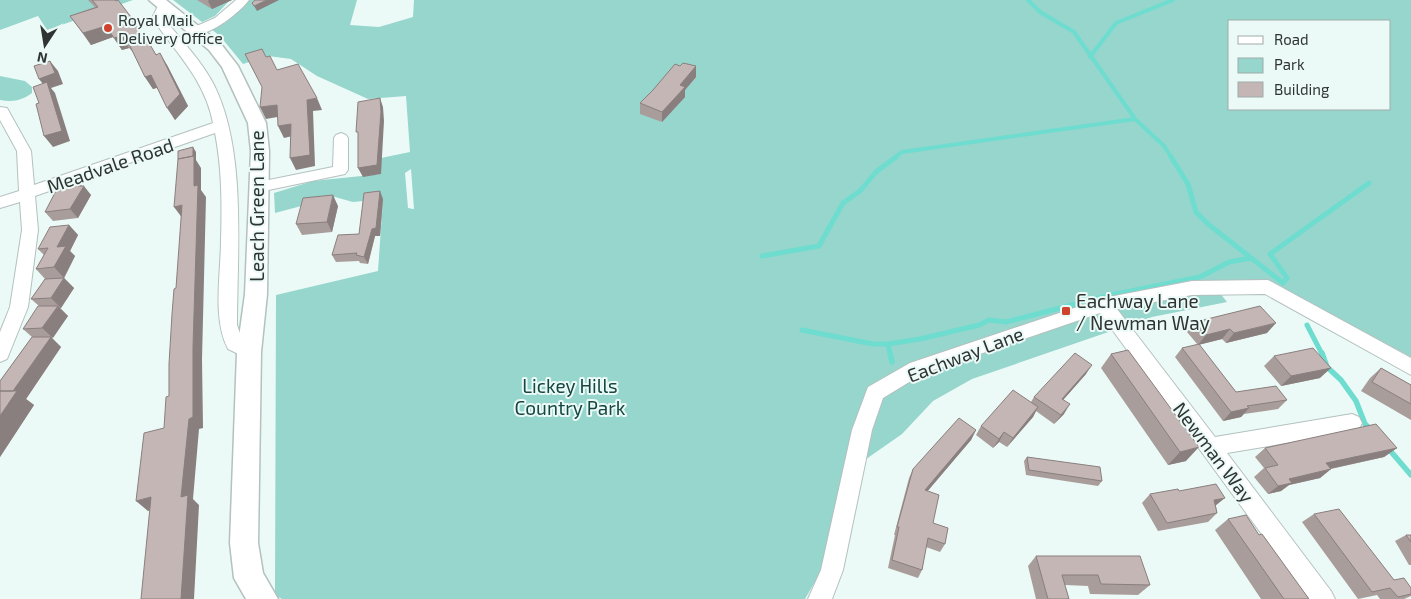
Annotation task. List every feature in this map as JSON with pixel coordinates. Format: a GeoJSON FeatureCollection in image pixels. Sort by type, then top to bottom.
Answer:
{"type":"FeatureCollection","features":[{"type":"Feature","properties":{"kind":"street"},"geometry":{"type":"LineString","coordinates":[[196,31],[219,21],[243,0]]}},
{"type":"Feature","properties":{"kind":"street","name":"Leach Green Lane"},"geometry":{"type":"LineString","coordinates":[[249,352],[234,344],[228,325],[226,155],[212,93],[198,68],[158,18],[161,3],[215,47],[230,66],[257,123],[260,151],[256,294],[249,352],[244,543],[250,578],[263,599]]}},
{"type":"Feature","properties":{"kind":"street"},"geometry":{"type":"LineString","coordinates":[[0,111],[10,123],[24,152],[30,230],[19,307],[0,354]]}},
{"type":"Feature","properties":{"kind":"street","name":"Meadvale Road"},"geometry":{"type":"LineString","coordinates":[[0,203],[220,126]]}},
{"type":"Feature","properties":{"kind":"street"},"geometry":{"type":"LineString","coordinates":[[259,187],[340,170],[341,138]]}},
{"type":"Feature","properties":{"kind":"street","name":"Eachway Lane"},"geometry":{"type":"LineString","coordinates":[[820,599],[832,570],[862,430],[875,393],[918,368],[1104,306],[1192,288],[1268,287],[1411,367]]}},
{"type":"Feature","properties":{"kind":"street","name":"Newman Way"},"geometry":{"type":"LineString","coordinates":[[1104,306],[1323,599]]}},
{"type":"Feature","properties":{"kind":"street"},"geometry":{"type":"LineString","coordinates":[[1211,447],[1352,423]]}},
{"type":"Feature","properties":{"kind":"green space"},"geometry":{"type":"Polygon","coordinates":[[[0,0],[133,0],[47,30],[38,16],[0,30],[0,0]]]}},
{"type":"Feature","properties":{"kind":"green space"},"geometry":{"type":"Polygon","coordinates":[[[173,0],[230,0],[215,16],[202,22],[173,0]]]}},
{"type":"Feature","properties":{"kind":"green space","name":"Lickey Hills Country Park"},"geometry":{"type":"Polygon","coordinates":[[[248,0],[357,0],[350,25],[379,27],[413,17],[414,0],[1411,0],[1411,357],[1273,283],[1211,282],[1227,302],[1152,317],[972,379],[933,401],[902,434],[849,471],[829,532],[827,561],[805,599],[282,599],[275,595],[276,295],[378,271],[383,199],[353,202],[335,197],[275,213],[274,193],[313,181],[381,174],[381,158],[410,152],[406,96],[368,99],[317,76],[291,59],[268,56],[243,64],[220,36],[211,29],[225,23],[248,0]],[[411,169],[405,173],[408,208],[414,209],[411,169]]]}},
{"type":"Feature","properties":{"kind":"green space"},"geometry":{"type":"Polygon","coordinates":[[[0,76],[25,81],[32,87],[32,93],[17,100],[0,100],[0,76]]]}},
{"type":"Feature","properties":{"kind":"building"},"geometry":{"type":"Polygon","coordinates":[[[92,0],[118,0],[156,55],[160,53],[180,94],[167,108],[151,75],[145,77],[129,44],[122,36],[114,38],[106,26],[83,33],[70,16],[98,7],[92,0]]]}},
{"type":"Feature","properties":{"kind":"building"},"geometry":{"type":"Polygon","coordinates":[[[255,0],[267,0],[254,6],[252,3],[255,0]]]}},
{"type":"Feature","properties":{"kind":"building"},"geometry":{"type":"Polygon","coordinates":[[[262,49],[266,57],[270,56],[277,70],[298,64],[317,98],[307,100],[310,155],[290,158],[291,124],[278,126],[277,105],[260,107],[262,87],[245,54],[262,49]]]}},
{"type":"Feature","properties":{"kind":"building"},"geometry":{"type":"Polygon","coordinates":[[[50,61],[55,73],[39,79],[34,66],[50,61]]]}},
{"type":"Feature","properties":{"kind":"building"},"geometry":{"type":"Polygon","coordinates":[[[683,63],[696,66],[680,85],[685,87],[662,112],[640,103],[675,64],[680,66],[683,63]]]}},
{"type":"Feature","properties":{"kind":"building"},"geometry":{"type":"Polygon","coordinates":[[[47,82],[62,131],[44,136],[36,104],[39,103],[33,87],[47,82]]]}},
{"type":"Feature","properties":{"kind":"building"},"geometry":{"type":"Polygon","coordinates":[[[380,98],[381,112],[377,165],[358,168],[358,132],[356,132],[358,102],[380,98]]]}},
{"type":"Feature","properties":{"kind":"building"},"geometry":{"type":"Polygon","coordinates":[[[193,147],[193,156],[178,159],[178,151],[193,147]]]}},
{"type":"Feature","properties":{"kind":"building"},"geometry":{"type":"Polygon","coordinates":[[[194,156],[194,186],[198,185],[193,347],[193,417],[189,419],[181,497],[188,495],[181,599],[141,599],[151,497],[136,501],[144,433],[164,428],[166,397],[169,396],[172,314],[174,289],[176,288],[182,205],[174,207],[178,159],[194,156]]]}},
{"type":"Feature","properties":{"kind":"building"},"geometry":{"type":"Polygon","coordinates":[[[79,183],[78,186],[84,186],[70,209],[45,212],[59,185],[79,183]]]}},
{"type":"Feature","properties":{"kind":"building"},"geometry":{"type":"Polygon","coordinates":[[[380,191],[376,228],[372,229],[364,257],[356,255],[357,253],[332,255],[338,235],[359,234],[364,193],[380,191]]]}},
{"type":"Feature","properties":{"kind":"building"},"geometry":{"type":"Polygon","coordinates":[[[333,195],[327,222],[296,224],[303,198],[333,195]]]}},
{"type":"Feature","properties":{"kind":"building"},"geometry":{"type":"Polygon","coordinates":[[[69,225],[57,247],[66,246],[54,267],[36,269],[48,248],[38,249],[50,227],[69,225]]]}},
{"type":"Feature","properties":{"kind":"building"},"geometry":{"type":"Polygon","coordinates":[[[64,278],[51,298],[31,299],[45,279],[64,278]]]}},
{"type":"Feature","properties":{"kind":"building"},"geometry":{"type":"Polygon","coordinates":[[[38,306],[58,306],[42,328],[23,329],[38,306]]]}},
{"type":"Feature","properties":{"kind":"building"},"geometry":{"type":"Polygon","coordinates":[[[1260,306],[1276,323],[1234,333],[1230,329],[1206,335],[1195,322],[1260,306]]]}},
{"type":"Feature","properties":{"kind":"building"},"geometry":{"type":"Polygon","coordinates":[[[32,337],[51,337],[13,391],[0,391],[0,381],[32,337]]]}},
{"type":"Feature","properties":{"kind":"building"},"geometry":{"type":"Polygon","coordinates":[[[1199,344],[1236,392],[1276,386],[1287,400],[1247,406],[1249,408],[1231,412],[1182,348],[1199,344]]]}},
{"type":"Feature","properties":{"kind":"building"},"geometry":{"type":"Polygon","coordinates":[[[1313,348],[1331,368],[1291,376],[1274,356],[1313,348]]]}},
{"type":"Feature","properties":{"kind":"building"},"geometry":{"type":"Polygon","coordinates":[[[1128,350],[1199,447],[1180,452],[1111,354],[1128,350]]]}},
{"type":"Feature","properties":{"kind":"building"},"geometry":{"type":"Polygon","coordinates":[[[1075,353],[1092,365],[1062,399],[1070,404],[1061,415],[1034,397],[1075,353]]]}},
{"type":"Feature","properties":{"kind":"building"},"geometry":{"type":"Polygon","coordinates":[[[1381,368],[1411,385],[1411,404],[1372,382],[1381,368]]]}},
{"type":"Feature","properties":{"kind":"building"},"geometry":{"type":"Polygon","coordinates":[[[1013,390],[1038,407],[1013,438],[1004,432],[999,439],[981,426],[1013,390]]]}},
{"type":"Feature","properties":{"kind":"building"},"geometry":{"type":"Polygon","coordinates":[[[0,391],[17,391],[0,416],[0,391]]]}},
{"type":"Feature","properties":{"kind":"building"},"geometry":{"type":"Polygon","coordinates":[[[959,418],[976,430],[925,490],[939,495],[933,523],[948,528],[945,544],[928,538],[922,570],[892,560],[899,527],[897,527],[913,469],[959,418]]]}},
{"type":"Feature","properties":{"kind":"building"},"geometry":{"type":"Polygon","coordinates":[[[1376,424],[1397,448],[1326,463],[1331,469],[1289,479],[1292,483],[1278,486],[1265,468],[1278,465],[1265,448],[1376,424]]]}},
{"type":"Feature","properties":{"kind":"building"},"geometry":{"type":"Polygon","coordinates":[[[1027,457],[1100,467],[1102,481],[1029,470],[1027,457]]]}},
{"type":"Feature","properties":{"kind":"building"},"geometry":{"type":"Polygon","coordinates":[[[1216,484],[1225,498],[1214,500],[1217,513],[1167,523],[1150,494],[1178,489],[1179,491],[1216,484]]]}},
{"type":"Feature","properties":{"kind":"building"},"geometry":{"type":"Polygon","coordinates":[[[1339,509],[1394,580],[1404,578],[1411,588],[1411,594],[1398,597],[1390,588],[1372,592],[1314,514],[1339,509]]]}},
{"type":"Feature","properties":{"kind":"building"},"geometry":{"type":"Polygon","coordinates":[[[1246,515],[1259,535],[1262,534],[1309,599],[1284,599],[1228,519],[1246,515]]]}},
{"type":"Feature","properties":{"kind":"building"},"geometry":{"type":"Polygon","coordinates":[[[1406,535],[1411,535],[1411,542],[1406,535]]]}},
{"type":"Feature","properties":{"kind":"building"},"geometry":{"type":"Polygon","coordinates":[[[1036,556],[1140,556],[1150,585],[1101,584],[1098,575],[1062,575],[1069,599],[1048,599],[1036,556]]]}},
{"type":"Feature","properties":{"kind":"waterway"},"geometry":{"type":"LineString","coordinates":[[1028,0],[1040,12],[1074,32],[1091,56]]}},
{"type":"Feature","properties":{"kind":"waterway"},"geometry":{"type":"LineString","coordinates":[[1091,56],[1116,23],[1173,0]]}},
{"type":"Feature","properties":{"kind":"waterway"},"geometry":{"type":"LineString","coordinates":[[1091,56],[1135,119]]}},
{"type":"Feature","properties":{"kind":"waterway"},"geometry":{"type":"LineString","coordinates":[[894,158],[902,152],[1135,119]]}},
{"type":"Feature","properties":{"kind":"waterway"},"geometry":{"type":"LineString","coordinates":[[1135,119],[1164,146],[1172,158]]}},
{"type":"Feature","properties":{"kind":"waterway"},"geometry":{"type":"LineString","coordinates":[[762,256],[819,246],[843,203],[860,191],[877,171],[896,157]]}},
{"type":"Feature","properties":{"kind":"waterway"},"geometry":{"type":"LineString","coordinates":[[1171,157],[1188,184],[1196,212],[1208,224],[1283,283],[1287,278],[1270,254],[1369,183]]}},
{"type":"Feature","properties":{"kind":"waterway"},"geometry":{"type":"LineString","coordinates":[[888,344],[920,339],[979,325],[989,320],[1006,322],[1111,295],[1200,277],[1229,262],[1251,258]]}},
{"type":"Feature","properties":{"kind":"waterway"},"geometry":{"type":"LineString","coordinates":[[1307,325],[1322,354]]}},
{"type":"Feature","properties":{"kind":"waterway"},"geometry":{"type":"LineString","coordinates":[[802,330],[873,344],[888,344]]}},
{"type":"Feature","properties":{"kind":"waterway"},"geometry":{"type":"LineString","coordinates":[[888,344],[890,354]]}},
{"type":"Feature","properties":{"kind":"waterway"},"geometry":{"type":"LineString","coordinates":[[890,353],[892,362]]}},
{"type":"Feature","properties":{"kind":"waterway"},"geometry":{"type":"LineString","coordinates":[[1322,353],[1327,367],[1341,380],[1356,401],[1365,424],[1371,430]]}},
{"type":"Feature","properties":{"kind":"waterway"},"geometry":{"type":"LineString","coordinates":[[1387,447],[1411,475]]}},
{"type":"Feature","properties":{"kind":"place","name":"Royal Mail Delivery Office"},"geometry":{"type":"Point","coordinates":[108,28]}},
{"type":"Feature","properties":{"kind":"place","name":"Eachway Lane / Newman Way"},"geometry":{"type":"Point","coordinates":[1066,311]}}]}
